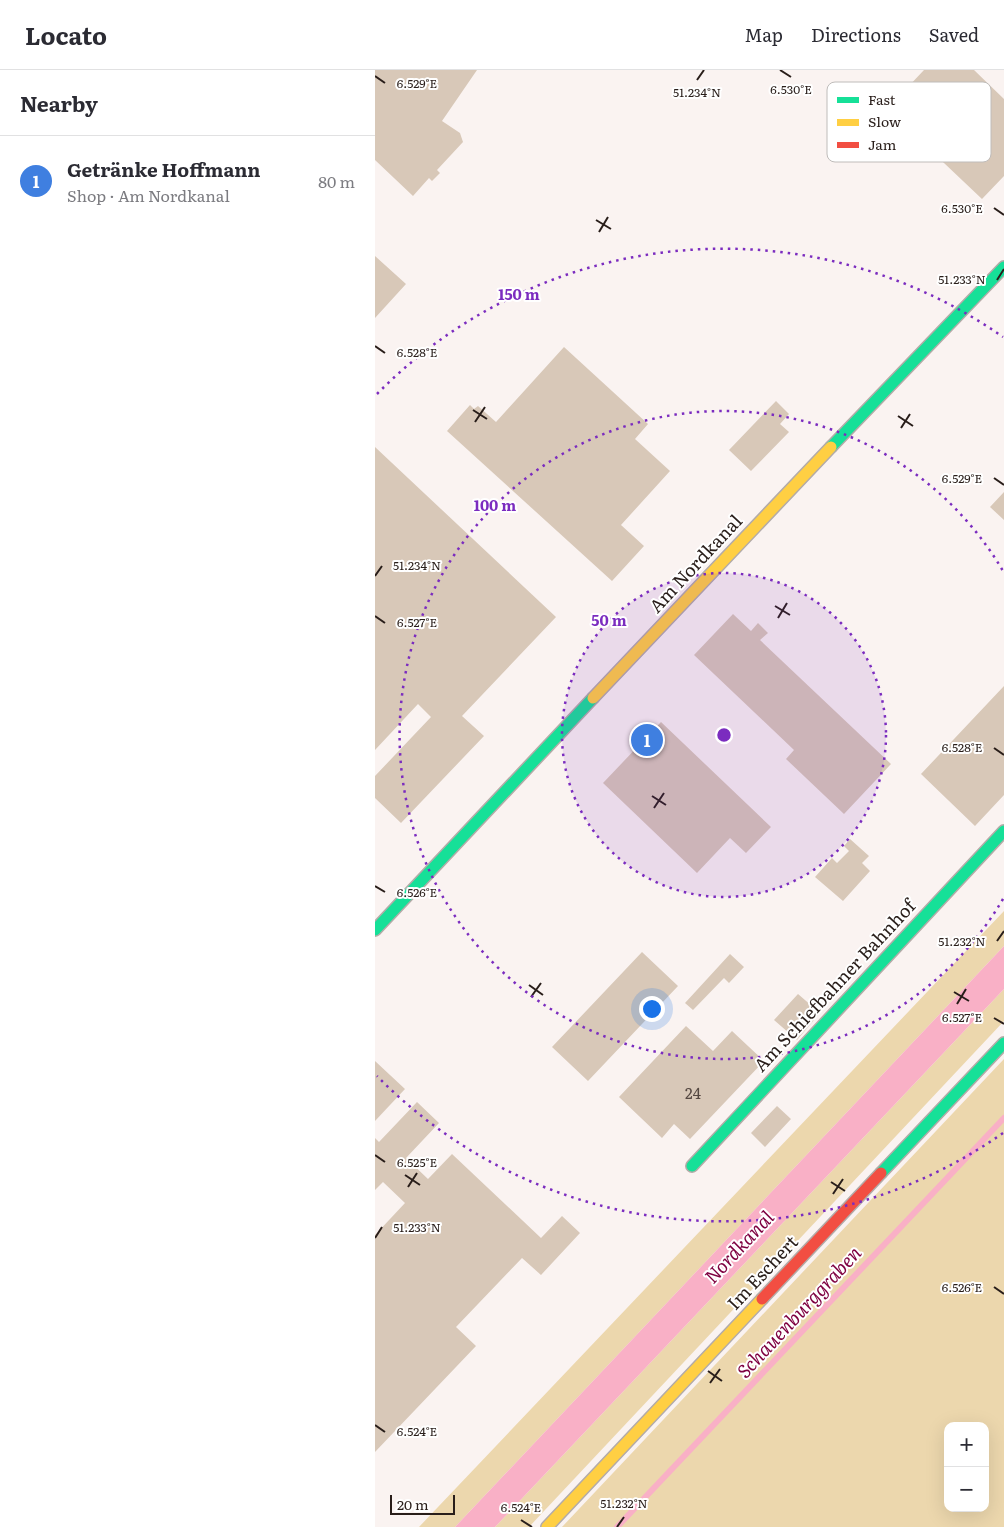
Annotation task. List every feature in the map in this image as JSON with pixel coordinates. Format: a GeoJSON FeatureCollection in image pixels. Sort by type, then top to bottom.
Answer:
{"type":"FeatureCollection","features":[{"type":"Feature","properties":{"kind":"street","name":"Am Nordkanal"},"geometry":{"type":"LineString","coordinates":[[375,930],[771,510],[1004,267]]}},
{"type":"Feature","properties":{"kind":"street","name":"Am Schiefbahner Bahnhof"},"geometry":{"type":"LineString","coordinates":[[692,1166],[1004,831]]}},
{"type":"Feature","properties":{"kind":"street","name":"Im Eschert"},"geometry":{"type":"LineString","coordinates":[[547,1527],[1004,1043]]}},
{"type":"Feature","properties":{"kind":"shaded area"},"geometry":{"type":"Polygon","coordinates":[[[1004,911],[1004,946],[455,1527],[419,1527],[1004,911]]]}},
{"type":"Feature","properties":{"kind":"shaded area"},"geometry":{"type":"Polygon","coordinates":[[[1004,989],[1004,1021],[529,1527],[495,1527],[1004,989]]]}},
{"type":"Feature","properties":{"kind":"shaded area"},"geometry":{"type":"Polygon","coordinates":[[[1004,1059],[1004,1527],[562,1527],[1004,1059]]]}},
{"type":"Feature","properties":{"kind":"water","name":"Nordkanal"},"geometry":{"type":"Polygon","coordinates":[[[1004,946],[1004,989],[495,1527],[455,1527],[1004,946]]]}},
{"type":"Feature","properties":{"kind":"building"},"geometry":{"type":"Polygon","coordinates":[[[375,70],[477,70],[442,121],[460,133],[463,142],[437,170],[440,173],[432,181],[429,178],[413,196],[375,160],[375,70]]]}},
{"type":"Feature","properties":{"kind":"building"},"geometry":{"type":"Polygon","coordinates":[[[924,70],[974,70],[986,82],[913,82],[924,70]]]}},
{"type":"Feature","properties":{"kind":"building"},"geometry":{"type":"Polygon","coordinates":[[[991,86],[1004,99],[1004,176],[982,199],[943,162],[991,162],[991,86]]]}},
{"type":"Feature","properties":{"kind":"building"},"geometry":{"type":"Polygon","coordinates":[[[375,256],[406,284],[375,318],[375,256]]]}},
{"type":"Feature","properties":{"kind":"building"},"geometry":{"type":"Polygon","coordinates":[[[564,347],[648,424],[635,439],[670,471],[621,525],[644,546],[612,581],[447,431],[470,405],[474,409],[478,406],[496,422],[564,347]]]}},
{"type":"Feature","properties":{"kind":"building"},"geometry":{"type":"Polygon","coordinates":[[[776,401],[789,414],[780,424],[789,432],[751,471],[729,450],[776,401]]]}},
{"type":"Feature","properties":{"kind":"building"},"geometry":{"type":"Polygon","coordinates":[[[375,447],[556,617],[462,716],[484,736],[401,823],[375,798],[375,776],[431,717],[418,704],[375,750],[375,447]]]}},
{"type":"Feature","properties":{"kind":"building"},"geometry":{"type":"Polygon","coordinates":[[[1004,492],[1004,520],[990,507],[1004,492]]]}},
{"type":"Feature","properties":{"kind":"building"},"geometry":{"type":"Polygon","coordinates":[[[733,614],[751,631],[758,623],[768,633],[760,640],[891,764],[844,814],[786,759],[794,750],[694,655],[733,614]]]}},
{"type":"Feature","properties":{"kind":"building"},"geometry":{"type":"Polygon","coordinates":[[[1004,686],[1004,795],[975,826],[921,774],[1004,686]]]}},
{"type":"Feature","properties":{"kind":"building"},"geometry":{"type":"Polygon","coordinates":[[[661,722],[771,827],[746,853],[730,838],[697,873],[603,783],[661,722]]]}},
{"type":"Feature","properties":{"kind":"building"},"geometry":{"type":"Polygon","coordinates":[[[850,839],[869,856],[862,863],[870,871],[843,901],[815,877],[832,858],[837,863],[849,851],[844,846],[850,839]]]}},
{"type":"Feature","properties":{"kind":"building"},"geometry":{"type":"Polygon","coordinates":[[[642,952],[678,986],[588,1081],[552,1047],[642,952]]]}},
{"type":"Feature","properties":{"kind":"building"},"geometry":{"type":"Polygon","coordinates":[[[730,954],[744,967],[729,983],[724,978],[693,1010],[685,1003],[730,954]]]}},
{"type":"Feature","properties":{"kind":"building"},"geometry":{"type":"Polygon","coordinates":[[[798,994],[820,1013],[797,1040],[774,1020],[798,994]]]}},
{"type":"Feature","properties":{"kind":"building"},"geometry":{"type":"Polygon","coordinates":[[[686,1026],[713,1051],[732,1031],[764,1061],[690,1139],[674,1124],[662,1138],[619,1097],[686,1026]]]}},
{"type":"Feature","properties":{"kind":"building"},"geometry":{"type":"Polygon","coordinates":[[[375,1061],[405,1089],[375,1121],[375,1061]]]}},
{"type":"Feature","properties":{"kind":"building"},"geometry":{"type":"Polygon","coordinates":[[[417,1102],[439,1123],[406,1158],[428,1179],[452,1154],[541,1238],[562,1216],[580,1233],[541,1275],[522,1258],[456,1327],[476,1346],[375,1452],[375,1235],[405,1203],[383,1182],[375,1190],[375,1138],[379,1142],[417,1102]]]}},
{"type":"Feature","properties":{"kind":"building"},"geometry":{"type":"Polygon","coordinates":[[[777,1106],[791,1119],[765,1147],[751,1133],[777,1106]]]}},
{"type":"Feature","properties":{"kind":"waterway","name":"Schauenburggraben"},"geometry":{"type":"LineString","coordinates":[[617,1527],[1004,1118]]}},
{"type":"Feature","properties":{"kind":"traffic: fast"},"geometry":{"type":"LineString","coordinates":[[831,447],[1004,267]]}},
{"type":"Feature","properties":{"kind":"traffic: fast"},"geometry":{"type":"LineString","coordinates":[[375,930],[593,698]]}},
{"type":"Feature","properties":{"kind":"traffic: fast"},"geometry":{"type":"LineString","coordinates":[[692,1166],[1004,831]]}},
{"type":"Feature","properties":{"kind":"traffic: fast"},"geometry":{"type":"LineString","coordinates":[[881,1173],[1004,1043]]}},
{"type":"Feature","properties":{"kind":"traffic: slow"},"geometry":{"type":"LineString","coordinates":[[593,698],[831,447]]}},
{"type":"Feature","properties":{"kind":"traffic: slow"},"geometry":{"type":"LineString","coordinates":[[547,1527],[762,1299]]}},
{"type":"Feature","properties":{"kind":"traffic: jam"},"geometry":{"type":"LineString","coordinates":[[762,1299],[881,1173]]}},
{"type":"Feature","properties":{"kind":"place","name":"Getränke Hoffmann"},"geometry":{"type":"Point","coordinates":[647,740]}}]}
